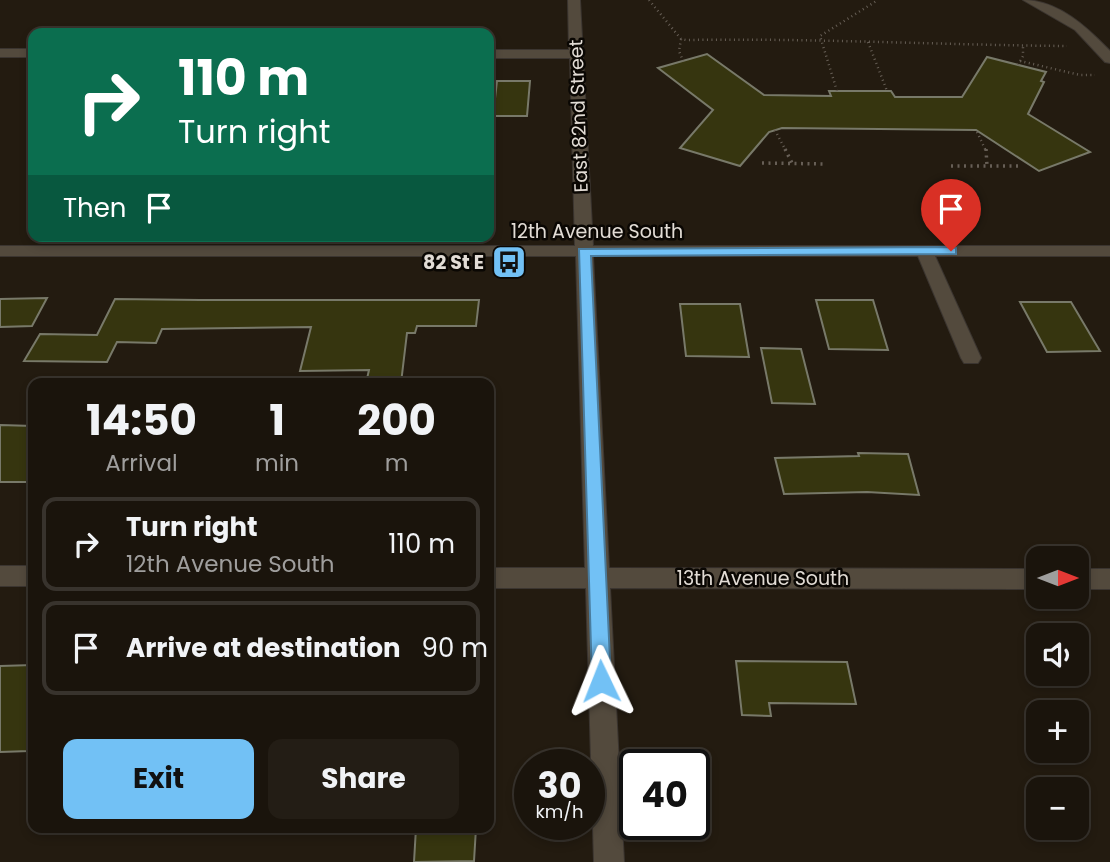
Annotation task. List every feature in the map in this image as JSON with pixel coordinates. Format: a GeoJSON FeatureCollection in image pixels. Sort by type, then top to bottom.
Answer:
{"type":"FeatureCollection","features":[{"type":"Feature","properties":{"kind":"street","name":"East 82nd Street"},"geometry":{"type":"LineString","coordinates":[[574,0],[609,862]]}},
{"type":"Feature","properties":{"kind":"street"},"geometry":{"type":"LineString","coordinates":[[1029,0],[1080,27],[1110,59]]}},
{"type":"Feature","properties":{"kind":"street"},"geometry":{"type":"LineString","coordinates":[[0,53],[28,53]]}},
{"type":"Feature","properties":{"kind":"street"},"geometry":{"type":"LineString","coordinates":[[494,54],[576,54]]}},
{"type":"Feature","properties":{"kind":"street","name":"12th Avenue South"},"geometry":{"type":"LineString","coordinates":[[0,251],[1110,251]]}},
{"type":"Feature","properties":{"kind":"street"},"geometry":{"type":"LineString","coordinates":[[925,251],[971,358]]}},
{"type":"Feature","properties":{"kind":"street"},"geometry":{"type":"LineString","coordinates":[[0,576],[28,576]]}},
{"type":"Feature","properties":{"kind":"street","name":"13th Avenue South"},"geometry":{"type":"LineString","coordinates":[[494,578],[1026,579]]}},
{"type":"Feature","properties":{"kind":"street"},"geometry":{"type":"LineString","coordinates":[[1089,579],[1110,579]]}},
{"type":"Feature","properties":{"kind":"path"},"geometry":{"type":"LineString","coordinates":[[649,0],[681,39],[679,51],[682,61]]}},
{"type":"Feature","properties":{"kind":"path"},"geometry":{"type":"LineString","coordinates":[[837,91],[820,36],[878,0]]}},
{"type":"Feature","properties":{"kind":"path"},"geometry":{"type":"LineString","coordinates":[[681,39],[1072,46]]}},
{"type":"Feature","properties":{"kind":"path"},"geometry":{"type":"LineString","coordinates":[[868,42],[887,91]]}},
{"type":"Feature","properties":{"kind":"path"},"geometry":{"type":"LineString","coordinates":[[1023,47],[1019,63],[1080,75],[1100,75]]}},
{"type":"Feature","properties":{"kind":"path"},"geometry":{"type":"LineString","coordinates":[[775,130],[792,163]]}},
{"type":"Feature","properties":{"kind":"path"},"geometry":{"type":"LineString","coordinates":[[977,132],[986,149],[987,166]]}},
{"type":"Feature","properties":{"kind":"path"},"geometry":{"type":"LineString","coordinates":[[762,163],[827,164]]}},
{"type":"Feature","properties":{"kind":"path"},"geometry":{"type":"LineString","coordinates":[[951,166],[1018,166]]}},
{"type":"Feature","properties":{"kind":"building"},"geometry":{"type":"Polygon","coordinates":[[[707,54],[764,95],[831,96],[829,91],[891,91],[895,97],[962,97],[987,57],[1046,72],[1041,81],[1044,82],[1028,114],[1090,152],[1039,171],[976,130],[782,128],[769,132],[740,166],[680,148],[713,110],[658,68],[707,54]]]}},
{"type":"Feature","properties":{"kind":"building"},"geometry":{"type":"Polygon","coordinates":[[[497,81],[530,81],[527,116],[494,116],[497,81]]]}},
{"type":"Feature","properties":{"kind":"building"},"geometry":{"type":"Polygon","coordinates":[[[47,298],[32,326],[0,327],[0,299],[47,298]]]}},
{"type":"Feature","properties":{"kind":"building"},"geometry":{"type":"Polygon","coordinates":[[[115,299],[479,300],[476,326],[417,326],[415,333],[407,333],[402,378],[367,378],[369,370],[300,371],[311,327],[162,329],[156,343],[117,342],[107,362],[24,361],[40,334],[97,335],[115,299]]]}},
{"type":"Feature","properties":{"kind":"building"},"geometry":{"type":"Polygon","coordinates":[[[816,300],[873,300],[888,350],[829,349],[816,300]]]}},
{"type":"Feature","properties":{"kind":"building"},"geometry":{"type":"Polygon","coordinates":[[[1020,302],[1071,302],[1100,351],[1047,352],[1020,302]]]}},
{"type":"Feature","properties":{"kind":"building"},"geometry":{"type":"Polygon","coordinates":[[[680,304],[740,304],[749,357],[686,356],[680,304]]]}},
{"type":"Feature","properties":{"kind":"building"},"geometry":{"type":"Polygon","coordinates":[[[761,348],[801,349],[815,404],[772,403],[761,348]]]}},
{"type":"Feature","properties":{"kind":"building"},"geometry":{"type":"Polygon","coordinates":[[[0,425],[28,426],[28,482],[0,482],[0,425]]]}},
{"type":"Feature","properties":{"kind":"building"},"geometry":{"type":"Polygon","coordinates":[[[858,453],[908,454],[919,495],[867,492],[784,494],[775,458],[859,456],[858,453]]]}},
{"type":"Feature","properties":{"kind":"building"},"geometry":{"type":"Polygon","coordinates":[[[736,661],[847,662],[856,704],[769,703],[771,716],[742,715],[736,661]]]}},
{"type":"Feature","properties":{"kind":"building"},"geometry":{"type":"Polygon","coordinates":[[[28,665],[28,751],[0,752],[0,666],[28,665]]]}},
{"type":"Feature","properties":{"kind":"building"},"geometry":{"type":"Polygon","coordinates":[[[416,833],[476,833],[474,861],[414,862],[416,833]]]}},
{"type":"Feature","properties":{"kind":"place","name":"82 St E"},"geometry":{"type":"Point","coordinates":[509,262]}},
{"type":"Feature","properties":{"kind":"route"},"geometry":{"type":"LineString","coordinates":[[601,681],[584,252],[951,251]]}}]}
